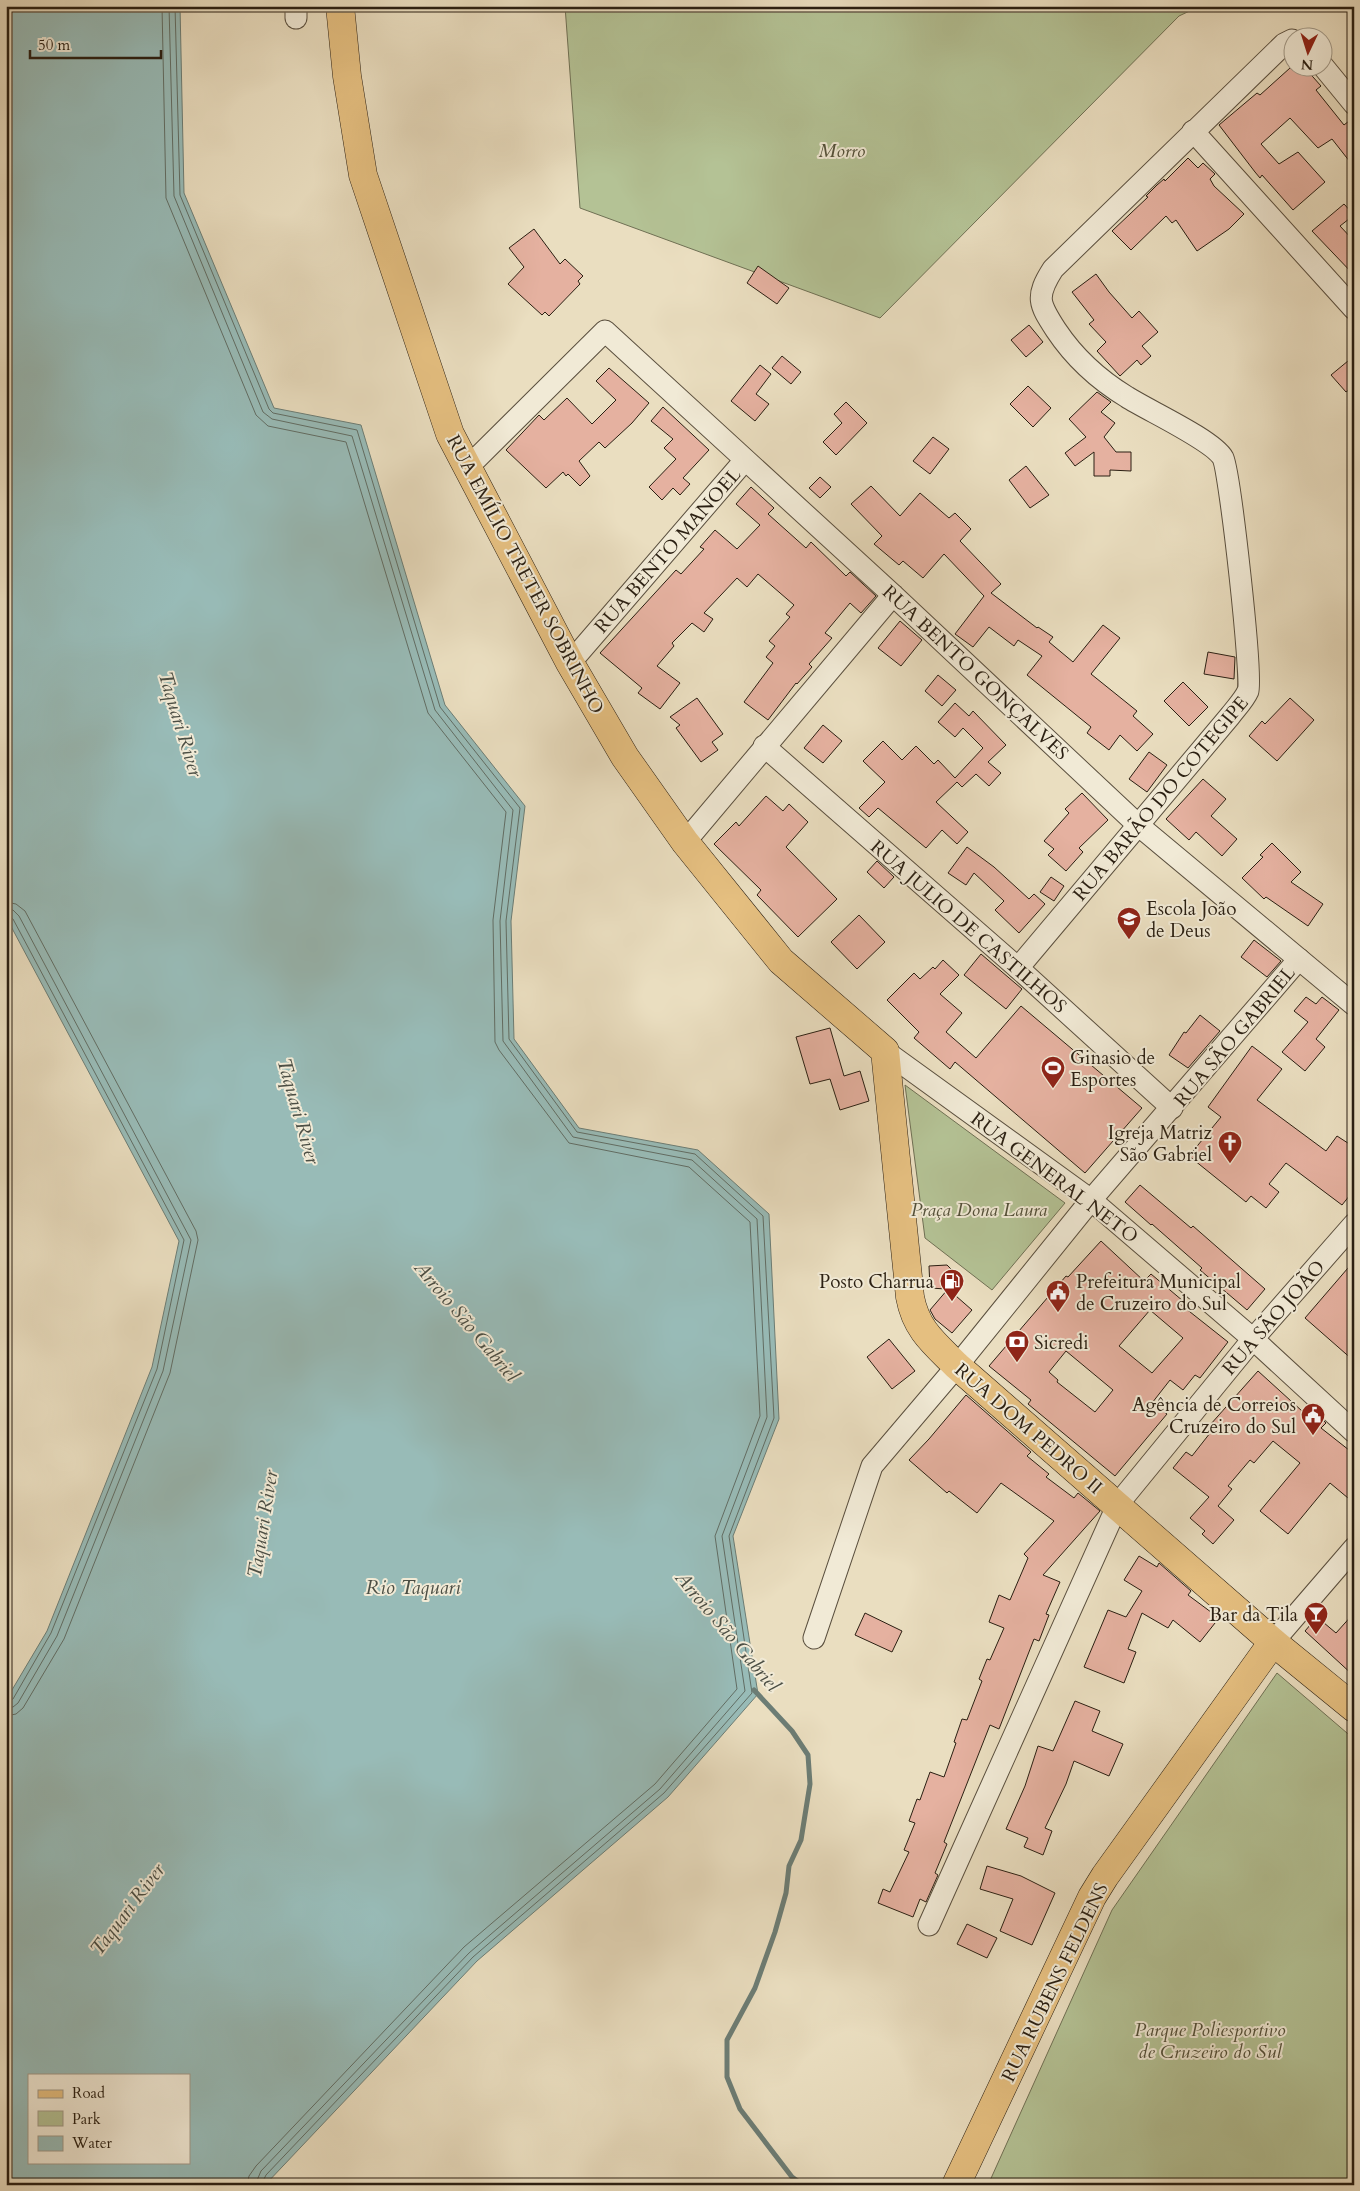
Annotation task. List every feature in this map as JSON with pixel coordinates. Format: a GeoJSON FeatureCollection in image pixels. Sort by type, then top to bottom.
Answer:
{"type":"FeatureCollection","features":[{"type":"Feature","properties":{"kind":"main road","name":"RUA EMÍLIO TRETER SOBRINHO"},"geometry":{"type":"LineString","coordinates":[[340,6],[347,76],[363,175],[450,434],[570,663],[625,757],[685,842],[781,961],[885,1051]]}},
{"type":"Feature","properties":{"kind":"main road","name":"RUA DOM PEDRO II"},"geometry":{"type":"LineString","coordinates":[[885,1051],[913,1315],[922,1331],[957,1366],[1118,1504],[1273,1642],[1354,1708]]}},
{"type":"Feature","properties":{"kind":"main road","name":"RUA RUBENS FELDENS"},"geometry":{"type":"LineString","coordinates":[[956,2185],[1092,1897],[1105,1876],[1273,1642]]}},
{"type":"Feature","properties":{"kind":"street","name":"RUA BARÃO DO COTEGIPE"},"geometry":{"type":"LineString","coordinates":[[1018,968],[1230,716],[1249,690],[1248,657],[1231,495],[1222,457],[1196,435],[1127,397],[1096,375],[1064,342],[1042,308],[1040,296],[1043,285],[1053,270],[1282,46]]}},
{"type":"Feature","properties":{"kind":"street"},"geometry":{"type":"LineString","coordinates":[[1332,77],[1354,104]]}},
{"type":"Feature","properties":{"kind":"street"},"geometry":{"type":"LineString","coordinates":[[1193,131],[1354,309]]}},
{"type":"Feature","properties":{"kind":"street","name":"RUA BENTO GONÇALVES"},"geometry":{"type":"LineString","coordinates":[[468,467],[606,332],[893,594],[1138,825],[1354,1005]]}},
{"type":"Feature","properties":{"kind":"street","name":"RUA BENTO MANOEL"},"geometry":{"type":"LineString","coordinates":[[570,663],[745,460]]}},
{"type":"Feature","properties":{"kind":"street"},"geometry":{"type":"LineString","coordinates":[[685,842],[893,594]]}},
{"type":"Feature","properties":{"kind":"street","name":"RUA JULIO DE CASTILHOS"},"geometry":{"type":"LineString","coordinates":[[764,746],[1018,968],[1172,1108]]}},
{"type":"Feature","properties":{"kind":"street","name":"RUA SÃO GABRIEL"},"geometry":{"type":"LineString","coordinates":[[814,1638],[872,1466],[957,1366],[1092,1200],[1299,959]]}},
{"type":"Feature","properties":{"kind":"street","name":"RUA GENERAL NETO"},"geometry":{"type":"LineString","coordinates":[[885,1051],[1092,1200],[1253,1339],[1354,1432]]}},
{"type":"Feature","properties":{"kind":"street","name":"RUA SÃO JOÃO"},"geometry":{"type":"LineString","coordinates":[[929,1925],[1118,1504],[1253,1339],[1354,1224]]}},
{"type":"Feature","properties":{"kind":"street"},"geometry":{"type":"LineString","coordinates":[[1273,1642],[1354,1548]]}},
{"type":"Feature","properties":{"kind":"green space","name":"Morro"},"geometry":{"type":"Polygon","coordinates":[[[565,6],[1200,6],[1179,16],[880,318],[580,208],[565,6]]]}},
{"type":"Feature","properties":{"kind":"green space","name":"Praça Dona Laura"},"geometry":{"type":"Polygon","coordinates":[[[905,1085],[1065,1203],[992,1290],[925,1238],[905,1085]]]}},
{"type":"Feature","properties":{"kind":"green space","name":"Parque Poliesportivo de Cruzeiro do Sul"},"geometry":{"type":"Polygon","coordinates":[[[1277,1673],[1354,1739],[1354,2185],[988,2185],[1112,1910],[1277,1673]]]}},
{"type":"Feature","properties":{"kind":"water","name":"Rio Taquari"},"geometry":{"type":"Polygon","coordinates":[[[6,6],[180,6],[184,193],[274,408],[361,425],[445,705],[525,806],[511,921],[514,1039],[579,1128],[698,1150],[769,1214],[779,1419],[733,1536],[758,1694],[668,1797],[477,1961],[265,2185],[6,2185],[6,1700],[47,1631],[152,1367],[179,1241],[6,917],[6,6]]]}},
{"type":"Feature","properties":{"kind":"building"},"geometry":{"type":"Polygon","coordinates":[[[1282,75],[1282,78],[1314,78],[1321,86],[1316,90],[1344,125],[1354,117],[1354,167],[1332,139],[1318,148],[1290,118],[1261,144],[1279,164],[1298,152],[1325,182],[1293,210],[1262,175],[1260,178],[1219,125],[1257,93],[1260,95],[1282,75]]]}},
{"type":"Feature","properties":{"kind":"building"},"geometry":{"type":"Polygon","coordinates":[[[1188,158],[1198,168],[1203,163],[1215,174],[1210,179],[1214,186],[1244,214],[1229,229],[1197,251],[1176,220],[1172,223],[1166,216],[1131,250],[1112,231],[1148,197],[1146,196],[1157,185],[1164,179],[1165,181],[1188,158]]]}},
{"type":"Feature","properties":{"kind":"building"},"geometry":{"type":"Polygon","coordinates":[[[1344,204],[1354,215],[1340,226],[1354,241],[1354,275],[1312,231],[1344,204]]]}},
{"type":"Feature","properties":{"kind":"building"},"geometry":{"type":"Polygon","coordinates":[[[534,229],[560,264],[565,259],[583,276],[578,281],[580,284],[549,316],[545,312],[542,315],[508,284],[524,267],[509,248],[534,229]]]}},
{"type":"Feature","properties":{"kind":"building"},"geometry":{"type":"Polygon","coordinates":[[[758,266],[789,288],[777,304],[747,283],[758,266]]]}},
{"type":"Feature","properties":{"kind":"building"},"geometry":{"type":"Polygon","coordinates":[[[1096,274],[1132,318],[1139,311],[1158,332],[1142,346],[1151,356],[1141,365],[1137,360],[1120,376],[1097,351],[1106,342],[1089,324],[1094,320],[1072,292],[1096,274]]]}},
{"type":"Feature","properties":{"kind":"building"},"geometry":{"type":"Polygon","coordinates":[[[1029,325],[1043,342],[1026,357],[1011,340],[1029,325]]]}},
{"type":"Feature","properties":{"kind":"building"},"geometry":{"type":"Polygon","coordinates":[[[782,356],[801,372],[791,384],[772,368],[782,356]]]}},
{"type":"Feature","properties":{"kind":"building"},"geometry":{"type":"Polygon","coordinates":[[[1354,356],[1354,386],[1346,392],[1331,375],[1354,356]]]}},
{"type":"Feature","properties":{"kind":"building"},"geometry":{"type":"Polygon","coordinates":[[[760,365],[771,374],[756,394],[769,404],[755,421],[731,401],[760,365]]]}},
{"type":"Feature","properties":{"kind":"building"},"geometry":{"type":"Polygon","coordinates":[[[609,368],[649,403],[632,423],[605,448],[599,442],[579,461],[590,476],[580,486],[568,474],[566,476],[563,472],[546,488],[506,450],[539,415],[544,420],[567,398],[592,424],[616,400],[596,381],[609,368]]]}},
{"type":"Feature","properties":{"kind":"building"},"geometry":{"type":"Polygon","coordinates":[[[1028,386],[1051,408],[1033,427],[1010,404],[1028,386]]]}},
{"type":"Feature","properties":{"kind":"building"},"geometry":{"type":"Polygon","coordinates":[[[1097,392],[1111,402],[1101,412],[1115,423],[1104,437],[1116,452],[1131,452],[1131,471],[1110,470],[1110,476],[1094,476],[1094,452],[1075,466],[1065,453],[1086,437],[1069,419],[1097,392]]]}},
{"type":"Feature","properties":{"kind":"building"},"geometry":{"type":"Polygon","coordinates":[[[846,402],[867,423],[836,455],[823,442],[842,423],[834,414],[846,402]]]}},
{"type":"Feature","properties":{"kind":"building"},"geometry":{"type":"Polygon","coordinates":[[[663,407],[709,450],[683,478],[690,484],[680,495],[673,488],[662,500],[649,487],[676,459],[664,448],[673,439],[651,421],[663,407]]]}},
{"type":"Feature","properties":{"kind":"building"},"geometry":{"type":"Polygon","coordinates":[[[933,437],[949,449],[930,474],[913,461],[933,437]]]}},
{"type":"Feature","properties":{"kind":"building"},"geometry":{"type":"Polygon","coordinates":[[[1026,466],[1049,495],[1030,508],[1009,480],[1026,466]]]}},
{"type":"Feature","properties":{"kind":"building"},"geometry":{"type":"Polygon","coordinates":[[[820,477],[831,487],[820,498],[809,488],[820,477]]]}},
{"type":"Feature","properties":{"kind":"building"},"geometry":{"type":"Polygon","coordinates":[[[871,486],[900,516],[920,493],[949,518],[955,513],[971,529],[960,541],[1001,584],[991,593],[1037,628],[1053,637],[1049,642],[1073,662],[1103,625],[1120,638],[1091,674],[1137,711],[1133,716],[1153,734],[1137,751],[1120,735],[1109,750],[1087,733],[1091,727],[1027,675],[1042,656],[1018,640],[1014,646],[989,627],[973,647],[955,634],[984,596],[944,554],[923,578],[903,561],[899,565],[874,544],[882,536],[851,504],[871,486]]]}},
{"type":"Feature","properties":{"kind":"building"},"geometry":{"type":"Polygon","coordinates":[[[751,487],[774,508],[768,514],[806,548],[811,542],[846,576],[850,572],[876,596],[861,613],[850,603],[825,633],[832,638],[809,664],[812,667],[796,683],[768,720],[744,702],[773,663],[766,657],[775,646],[769,641],[790,617],[786,614],[794,605],[758,574],[747,587],[737,578],[704,613],[713,619],[704,632],[692,623],[672,643],[674,646],[657,666],[680,683],[660,709],[638,693],[642,688],[600,653],[676,570],[681,574],[704,549],[700,547],[715,530],[737,549],[760,525],[736,504],[751,487]]]}},
{"type":"Feature","properties":{"kind":"building"},"geometry":{"type":"Polygon","coordinates":[[[900,621],[922,640],[901,666],[878,648],[900,621]]]}},
{"type":"Feature","properties":{"kind":"building"},"geometry":{"type":"Polygon","coordinates":[[[1208,652],[1235,657],[1234,679],[1204,674],[1208,652]]]}},
{"type":"Feature","properties":{"kind":"building"},"geometry":{"type":"Polygon","coordinates":[[[938,675],[956,690],[942,706],[925,691],[938,675]]]}},
{"type":"Feature","properties":{"kind":"building"},"geometry":{"type":"Polygon","coordinates":[[[1183,682],[1208,707],[1189,726],[1164,701],[1183,682]]]}},
{"type":"Feature","properties":{"kind":"building"},"geometry":{"type":"Polygon","coordinates":[[[697,698],[723,734],[712,742],[718,750],[701,762],[676,728],[680,725],[670,717],[697,698]]]}},
{"type":"Feature","properties":{"kind":"building"},"geometry":{"type":"Polygon","coordinates":[[[1290,698],[1314,720],[1277,761],[1249,736],[1262,721],[1265,724],[1290,698]]]}},
{"type":"Feature","properties":{"kind":"building"},"geometry":{"type":"Polygon","coordinates":[[[955,703],[969,716],[973,711],[1006,745],[988,762],[1001,773],[989,786],[976,774],[962,787],[957,782],[936,802],[968,832],[957,844],[942,830],[926,848],[878,808],[869,817],[859,808],[885,782],[863,761],[883,741],[902,760],[916,746],[934,764],[938,760],[955,778],[983,748],[963,728],[955,737],[938,722],[955,703]]]}},
{"type":"Feature","properties":{"kind":"building"},"geometry":{"type":"Polygon","coordinates":[[[823,725],[842,741],[823,763],[804,748],[823,725]]]}},
{"type":"Feature","properties":{"kind":"building"},"geometry":{"type":"Polygon","coordinates":[[[1149,752],[1167,765],[1147,792],[1129,779],[1149,752]]]}},
{"type":"Feature","properties":{"kind":"building"},"geometry":{"type":"Polygon","coordinates":[[[1203,779],[1226,799],[1211,816],[1237,839],[1222,856],[1196,832],[1189,840],[1166,819],[1203,779]]]}},
{"type":"Feature","properties":{"kind":"building"},"geometry":{"type":"Polygon","coordinates":[[[1082,793],[1108,820],[1079,848],[1083,852],[1066,871],[1048,855],[1054,849],[1044,841],[1069,813],[1065,809],[1082,793]]]}},
{"type":"Feature","properties":{"kind":"building"},"geometry":{"type":"Polygon","coordinates":[[[766,796],[783,811],[789,804],[808,822],[786,847],[837,899],[798,937],[757,895],[761,890],[714,844],[736,822],[739,826],[766,796]]]}},
{"type":"Feature","properties":{"kind":"building"},"geometry":{"type":"Polygon","coordinates":[[[1272,843],[1301,872],[1291,882],[1323,904],[1308,926],[1266,897],[1264,899],[1242,878],[1263,857],[1260,855],[1272,843]]]}},
{"type":"Feature","properties":{"kind":"building"},"geometry":{"type":"Polygon","coordinates":[[[967,847],[994,867],[1029,899],[1034,894],[1045,904],[1019,933],[995,910],[1004,901],[974,873],[966,885],[948,873],[967,847]]]}},
{"type":"Feature","properties":{"kind":"building"},"geometry":{"type":"Polygon","coordinates":[[[877,861],[894,877],[884,888],[867,872],[877,861]]]}},
{"type":"Feature","properties":{"kind":"building"},"geometry":{"type":"Polygon","coordinates":[[[1051,877],[1064,886],[1054,901],[1040,892],[1051,877]]]}},
{"type":"Feature","properties":{"kind":"building"},"geometry":{"type":"Polygon","coordinates":[[[859,915],[885,942],[857,969],[831,942],[859,915]]]}},
{"type":"Feature","properties":{"kind":"building"},"geometry":{"type":"Polygon","coordinates":[[[1254,940],[1281,961],[1267,977],[1241,957],[1254,940]]]}},
{"type":"Feature","properties":{"kind":"building"},"geometry":{"type":"Polygon","coordinates":[[[981,954],[1022,989],[1006,1009],[964,975],[981,954]]]}},
{"type":"Feature","properties":{"kind":"building","name":"Ginasio de Esportes"},"geometry":{"type":"Polygon","coordinates":[[[943,960],[959,975],[940,994],[962,1013],[946,1032],[976,1058],[1021,1006],[1142,1108],[1085,1173],[955,1062],[950,1069],[914,1038],[919,1032],[887,1000],[914,973],[920,979],[933,967],[935,969],[943,960]]]}},
{"type":"Feature","properties":{"kind":"building"},"geometry":{"type":"Polygon","coordinates":[[[1306,997],[1316,1004],[1322,997],[1339,1010],[1316,1039],[1325,1047],[1305,1071],[1282,1052],[1308,1022],[1294,1011],[1306,997]]]}},
{"type":"Feature","properties":{"kind":"building"},"geometry":{"type":"Polygon","coordinates":[[[1200,1015],[1220,1031],[1188,1068],[1169,1055],[1184,1032],[1186,1033],[1200,1015]]]}},
{"type":"Feature","properties":{"kind":"building"},"geometry":{"type":"Polygon","coordinates":[[[830,1028],[844,1076],[860,1071],[869,1101],[840,1110],[830,1079],[810,1084],[796,1037],[830,1028]]]}},
{"type":"Feature","properties":{"kind":"building"},"geometry":{"type":"Polygon","coordinates":[[[1252,1046],[1282,1069],[1257,1100],[1326,1151],[1337,1136],[1354,1147],[1354,1190],[1342,1205],[1286,1163],[1269,1184],[1279,1192],[1266,1208],[1251,1196],[1246,1202],[1189,1156],[1221,1117],[1208,1107],[1252,1046]]]}},
{"type":"Feature","properties":{"kind":"building"},"geometry":{"type":"Polygon","coordinates":[[[1140,1185],[1191,1228],[1193,1226],[1265,1289],[1247,1310],[1200,1270],[1202,1268],[1125,1202],[1140,1185]]]}},
{"type":"Feature","properties":{"kind":"building"},"geometry":{"type":"Polygon","coordinates":[[[1101,1241],[1144,1281],[1151,1274],[1183,1301],[1180,1304],[1228,1342],[1200,1378],[1195,1375],[1183,1390],[1170,1380],[1152,1403],[1167,1414],[1115,1476],[1028,1404],[1031,1400],[989,1366],[1066,1276],[1068,1277],[1101,1241]],[[1150,1310],[1119,1346],[1152,1373],[1183,1338],[1150,1310]],[[1066,1351],[1049,1372],[1058,1380],[1057,1382],[1095,1412],[1113,1390],[1066,1351]]]}},
{"type":"Feature","properties":{"kind":"building"},"geometry":{"type":"Polygon","coordinates":[[[1354,1261],[1354,1361],[1305,1318],[1354,1261]]]}},
{"type":"Feature","properties":{"kind":"building"},"geometry":{"type":"Polygon","coordinates":[[[947,1265],[958,1276],[946,1289],[930,1288],[929,1266],[947,1265]]]}},
{"type":"Feature","properties":{"kind":"building"},"geometry":{"type":"Polygon","coordinates":[[[948,1289],[972,1310],[952,1333],[935,1319],[930,1310],[948,1289]]]}},
{"type":"Feature","properties":{"kind":"building"},"geometry":{"type":"Polygon","coordinates":[[[889,1339],[915,1371],[892,1389],[867,1357],[889,1339]]]}},
{"type":"Feature","properties":{"kind":"building"},"geometry":{"type":"Polygon","coordinates":[[[1258,1371],[1302,1411],[1307,1405],[1326,1423],[1321,1428],[1354,1454],[1354,1503],[1330,1483],[1288,1534],[1260,1511],[1300,1463],[1273,1441],[1254,1463],[1250,1460],[1228,1486],[1232,1489],[1218,1506],[1234,1520],[1213,1544],[1202,1534],[1205,1531],[1190,1518],[1209,1497],[1173,1468],[1186,1452],[1192,1456],[1214,1428],[1210,1425],[1258,1371]]]}},
{"type":"Feature","properties":{"kind":"building"},"geometry":{"type":"Polygon","coordinates":[[[966,1395],[1031,1452],[1027,1456],[1049,1474],[1046,1477],[1074,1498],[1078,1493],[1100,1511],[1043,1575],[1060,1582],[1046,1614],[1049,1615],[1039,1641],[1034,1639],[999,1729],[990,1725],[944,1842],[947,1844],[935,1873],[938,1875],[926,1902],[920,1899],[913,1917],[878,1903],[883,1889],[890,1892],[909,1852],[904,1850],[915,1823],[909,1821],[917,1799],[920,1800],[930,1772],[944,1777],[962,1719],[967,1720],[982,1681],[979,1679],[987,1659],[990,1660],[1004,1628],[989,1622],[999,1595],[1010,1600],[1028,1558],[1024,1554],[1054,1521],[1001,1483],[977,1513],[949,1491],[947,1493],[909,1460],[966,1395]]]}},
{"type":"Feature","properties":{"kind":"building"},"geometry":{"type":"Polygon","coordinates":[[[1139,1556],[1157,1567],[1159,1563],[1191,1591],[1188,1595],[1219,1618],[1200,1642],[1173,1620],[1168,1628],[1142,1613],[1128,1649],[1136,1652],[1124,1683],[1084,1667],[1108,1610],[1126,1617],[1142,1591],[1124,1580],[1139,1556]]]}},
{"type":"Feature","properties":{"kind":"building"},"geometry":{"type":"Polygon","coordinates":[[[865,1613],[902,1631],[892,1652],[855,1635],[865,1613]]]}},
{"type":"Feature","properties":{"kind":"building"},"geometry":{"type":"Polygon","coordinates":[[[1354,1613],[1354,1676],[1305,1631],[1317,1617],[1336,1633],[1354,1613]]]}},
{"type":"Feature","properties":{"kind":"building"},"geometry":{"type":"Polygon","coordinates":[[[1075,1701],[1100,1711],[1092,1731],[1123,1744],[1109,1776],[1074,1761],[1066,1784],[1045,1828],[1052,1831],[1043,1855],[1024,1847],[1028,1838],[1006,1829],[1025,1786],[1038,1746],[1053,1751],[1075,1701]]]}},
{"type":"Feature","properties":{"kind":"building"},"geometry":{"type":"Polygon","coordinates":[[[987,1866],[1021,1876],[1055,1893],[1032,1945],[1000,1931],[1013,1899],[980,1889],[987,1866]]]}},
{"type":"Feature","properties":{"kind":"building"},"geometry":{"type":"Polygon","coordinates":[[[967,1924],[997,1938],[987,1958],[957,1944],[967,1924]]]}},
{"type":"Feature","properties":{"kind":"waterway","name":"Arroio São Gabriel"},"geometry":{"type":"LineString","coordinates":[[754,1690],[792,1731],[808,1755],[810,1784],[801,1840],[789,1866],[786,1893],[775,1932],[755,1988],[727,2040],[727,2077],[740,2109],[792,2177],[803,2185]]}},
{"type":"Feature","properties":{"kind":"place","name":"Escola João de Deus"},"geometry":{"type":"Point","coordinates":[1129,940]}},
{"type":"Feature","properties":{"kind":"place","name":"Ginasio de Esportes"},"geometry":{"type":"Point","coordinates":[1053,1089]}},
{"type":"Feature","properties":{"kind":"place","name":"Igreja Matriz São Gabriel"},"geometry":{"type":"Point","coordinates":[1230,1164]}},
{"type":"Feature","properties":{"kind":"place","name":"Posto Charrua"},"geometry":{"type":"Point","coordinates":[952,1302]}},
{"type":"Feature","properties":{"kind":"place","name":"Prefeitura Municipal de Cruzeiro do Sul"},"geometry":{"type":"Point","coordinates":[1058,1313]}},
{"type":"Feature","properties":{"kind":"place","name":"Sicredi"},"geometry":{"type":"Point","coordinates":[1017,1363]}},
{"type":"Feature","properties":{"kind":"place","name":"Agência de Correios Cruzeiro do Sul"},"geometry":{"type":"Point","coordinates":[1313,1436]}},
{"type":"Feature","properties":{"kind":"place","name":"Bar da Tila"},"geometry":{"type":"Point","coordinates":[1316,1635]}},
{"type":"Feature","properties":{"kind":"water label","name":"Taquari River"},"geometry":{"type":"Point","coordinates":[181,724]}},
{"type":"Feature","properties":{"kind":"water label","name":"Taquari River"},"geometry":{"type":"Point","coordinates":[299,1111]}},
{"type":"Feature","properties":{"kind":"water label","name":"Taquari River"},"geometry":{"type":"Point","coordinates":[262,1524]}},
{"type":"Feature","properties":{"kind":"water label","name":"Taquari River"},"geometry":{"type":"Point","coordinates":[127,1909]}}]}
